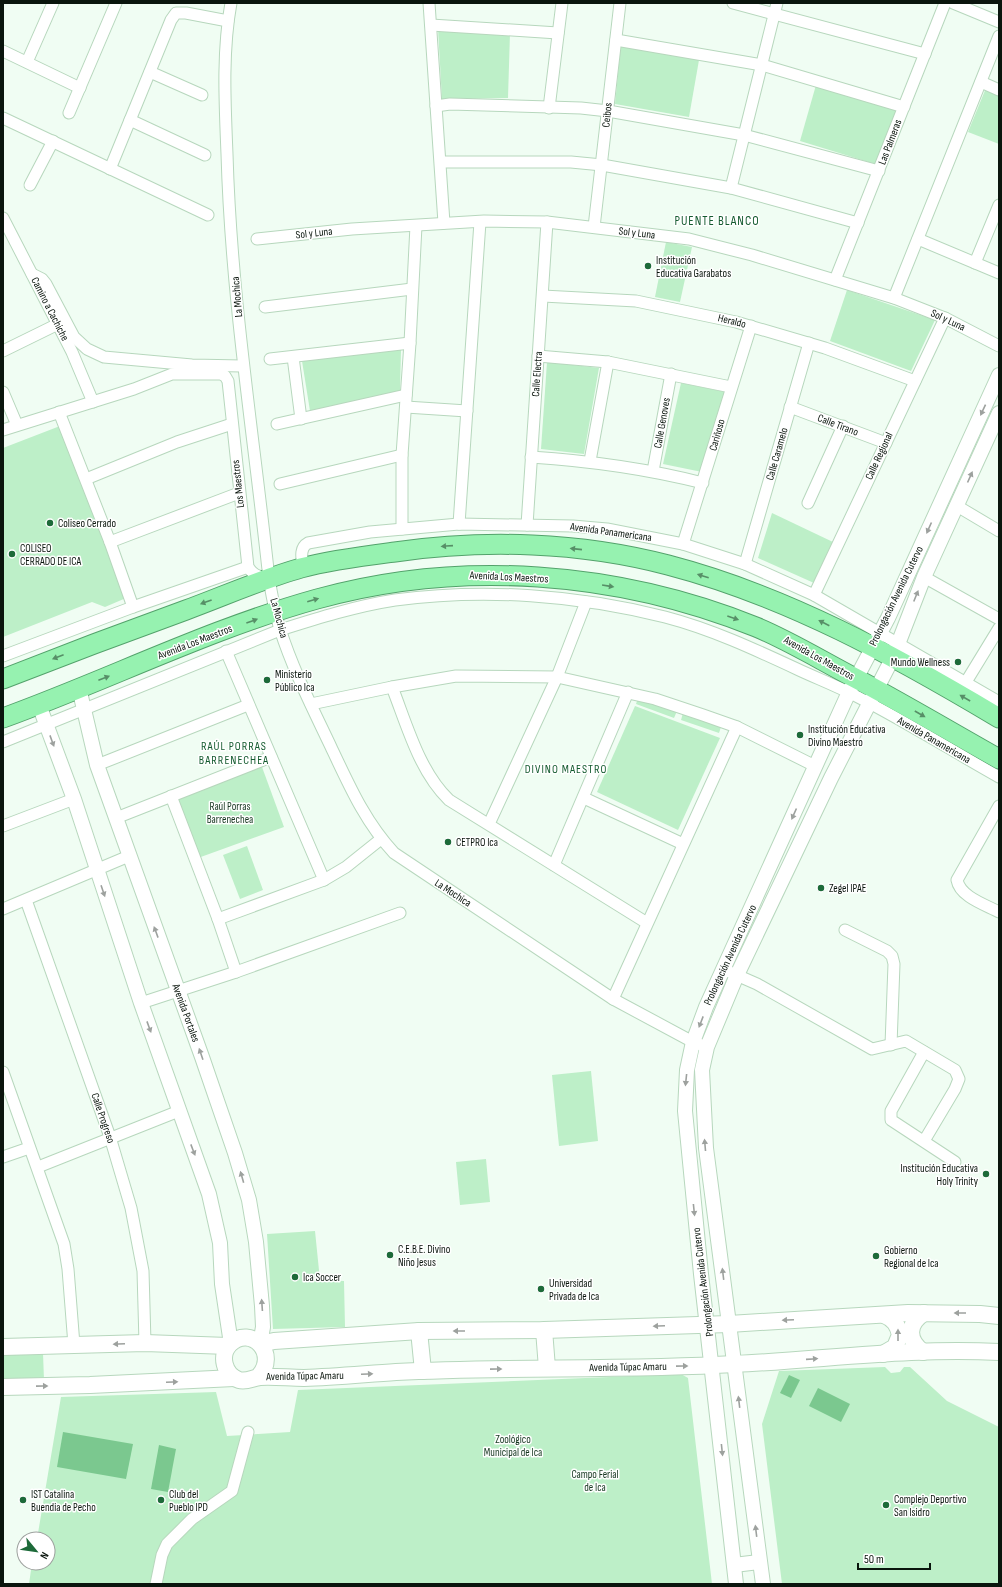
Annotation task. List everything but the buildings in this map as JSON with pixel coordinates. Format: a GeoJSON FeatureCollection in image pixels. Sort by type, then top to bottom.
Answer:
{"type":"FeatureCollection","features":[{"type":"Feature","properties":{"kind":"highway"},"geometry":{"type":"LineString","coordinates":[[3,679],[302,568],[382,554],[459,546],[543,546],[610,553],[667,565],[738,586],[808,615],[899,649],[999,718]]}},
{"type":"Feature","properties":{"kind":"highway","name":"Avenida Los Maestros"},"geometry":{"type":"LineString","coordinates":[[3,718],[79,688],[278,621],[316,599],[375,584],[430,577],[503,575],[559,579],[621,588],[674,600],[735,619],[781,638],[852,685],[999,759]]}},
{"type":"Feature","properties":{"kind":"main road"},"geometry":{"type":"LineString","coordinates":[[923,1352],[916,1347],[911,1334],[916,1318],[924,1314]]}},
{"type":"Feature","properties":{"kind":"main road"},"geometry":{"type":"LineString","coordinates":[[260,1344],[280,1340],[419,1331],[544,1330],[729,1324],[884,1315],[980,1314],[999,1316]]}},
{"type":"Feature","properties":{"kind":"main road"},"geometry":{"type":"LineString","coordinates":[[883,1354],[895,1347],[900,1335],[895,1322],[891,1317],[884,1315]]}},
{"type":"Feature","properties":{"kind":"main road"},"geometry":{"type":"LineString","coordinates":[[544,1330],[547,1368]]}},
{"type":"Feature","properties":{"kind":"main road"},"geometry":{"type":"LineString","coordinates":[[419,1331],[423,1371]]}},
{"type":"Feature","properties":{"kind":"main road"},"geometry":{"type":"LineString","coordinates":[[3,1347],[145,1343],[229,1345],[244,1338],[255,1340],[260,1344],[266,1352],[267,1359],[262,1372],[258,1377],[246,1381],[234,1378],[151,1383],[3,1387]]}},
{"type":"Feature","properties":{"kind":"main road"},"geometry":{"type":"LineString","coordinates":[[229,1345],[224,1356],[224,1362],[229,1374],[234,1378]]}},
{"type":"Feature","properties":{"kind":"main road","name":"Avenida Túpac Amaru"},"geometry":{"type":"LineString","coordinates":[[258,1377],[303,1378],[423,1371],[712,1365],[923,1352],[999,1352]]}},
{"type":"Feature","properties":{"kind":"street"},"geometry":{"type":"LineString","coordinates":[[27,62],[53,3]]}},
{"type":"Feature","properties":{"kind":"street"},"geometry":{"type":"LineString","coordinates":[[68,113],[116,3]]}},
{"type":"Feature","properties":{"kind":"street","name":"La Mochica"},"geometry":{"type":"LineString","coordinates":[[231,3],[228,21],[226,115],[228,207],[242,366],[269,579],[278,621],[311,704],[356,800],[381,839],[403,861],[613,998],[694,1042],[707,1046]]}},
{"type":"Feature","properties":{"kind":"street"},"geometry":{"type":"LineString","coordinates":[[429,3],[444,223]]}},
{"type":"Feature","properties":{"kind":"street"},"geometry":{"type":"LineString","coordinates":[[549,108],[562,3]]}},
{"type":"Feature","properties":{"kind":"street","name":"Ceibos"},"geometry":{"type":"LineString","coordinates":[[594,227],[620,3]]}},
{"type":"Feature","properties":{"kind":"street"},"geometry":{"type":"LineString","coordinates":[[733,3],[775,8],[924,54]]}},
{"type":"Feature","properties":{"kind":"street","name":"Las Palmeras"},"geometry":{"type":"LineString","coordinates":[[835,280],[944,3]]}},
{"type":"Feature","properties":{"kind":"street"},"geometry":{"type":"LineString","coordinates":[[956,4],[999,22]]}},
{"type":"Feature","properties":{"kind":"street"},"geometry":{"type":"LineString","coordinates":[[732,188],[775,8]]}},
{"type":"Feature","properties":{"kind":"street"},"geometry":{"type":"LineString","coordinates":[[110,169],[171,20],[176,13],[186,12],[228,21]]}},
{"type":"Feature","properties":{"kind":"street"},"geometry":{"type":"LineString","coordinates":[[431,25],[558,33]]}},
{"type":"Feature","properties":{"kind":"street"},"geometry":{"type":"LineString","coordinates":[[894,298],[999,36]]}},
{"type":"Feature","properties":{"kind":"street"},"geometry":{"type":"LineString","coordinates":[[616,40],[762,65],[904,107]]}},
{"type":"Feature","properties":{"kind":"street"},"geometry":{"type":"LineString","coordinates":[[3,51],[80,88]]}},
{"type":"Feature","properties":{"kind":"street"},"geometry":{"type":"LineString","coordinates":[[150,72],[202,95]]}},
{"type":"Feature","properties":{"kind":"street"},"geometry":{"type":"LineString","coordinates":[[981,82],[999,90]]}},
{"type":"Feature","properties":{"kind":"street"},"geometry":{"type":"LineString","coordinates":[[436,106],[450,104],[581,108],[608,111],[744,135],[879,171]]}},
{"type":"Feature","properties":{"kind":"street"},"geometry":{"type":"LineString","coordinates":[[130,120],[205,155]]}},
{"type":"Feature","properties":{"kind":"street"},"geometry":{"type":"LineString","coordinates":[[4,121],[52,141],[208,215]]}},
{"type":"Feature","properties":{"kind":"street"},"geometry":{"type":"LineString","coordinates":[[30,185],[52,141]]}},
{"type":"Feature","properties":{"kind":"street"},"geometry":{"type":"LineString","coordinates":[[441,162],[571,162],[602,165],[732,188],[858,223]]}},
{"type":"Feature","properties":{"kind":"street"},"geometry":{"type":"LineString","coordinates":[[975,263],[999,205]]}},
{"type":"Feature","properties":{"kind":"street","name":"Camino a Cachiche"},"geometry":{"type":"LineString","coordinates":[[3,218],[72,352],[93,402]]}},
{"type":"Feature","properties":{"kind":"street"},"geometry":{"type":"LineString","coordinates":[[459,524],[480,222]]}},
{"type":"Feature","properties":{"kind":"street","name":"Sol y Luna"},"geometry":{"type":"LineString","coordinates":[[257,239],[352,229],[480,222],[547,222],[689,239],[752,255],[894,298],[945,318],[999,346]]}},
{"type":"Feature","properties":{"kind":"street","name":"Calle Electra"},"geometry":{"type":"LineString","coordinates":[[527,525],[547,222]]}},
{"type":"Feature","properties":{"kind":"street"},"geometry":{"type":"LineString","coordinates":[[402,529],[402,455],[416,226]]}},
{"type":"Feature","properties":{"kind":"street"},"geometry":{"type":"LineString","coordinates":[[918,239],[999,273]]}},
{"type":"Feature","properties":{"kind":"street"},"geometry":{"type":"LineString","coordinates":[[32,274],[42,279],[46,284],[74,337],[87,349],[104,357],[172,369],[242,366]]}},
{"type":"Feature","properties":{"kind":"street"},"geometry":{"type":"LineString","coordinates":[[265,307],[412,289]]}},
{"type":"Feature","properties":{"kind":"street","name":"Heraldo"},"geometry":{"type":"LineString","coordinates":[[543,296],[636,301],[750,326],[809,343],[914,381]]}},
{"type":"Feature","properties":{"kind":"street","name":"Calle Regional"},"geometry":{"type":"LineString","coordinates":[[814,595],[945,318]]}},
{"type":"Feature","properties":{"kind":"street"},"geometry":{"type":"LineString","coordinates":[[3,350],[58,324]]}},
{"type":"Feature","properties":{"kind":"street","name":"Cariñoso"},"geometry":{"type":"LineString","coordinates":[[683,544],[750,326]]}},
{"type":"Feature","properties":{"kind":"street"},"geometry":{"type":"LineString","coordinates":[[270,359],[410,343]]}},
{"type":"Feature","properties":{"kind":"street","name":"Calle Caramelo"},"geometry":{"type":"LineString","coordinates":[[745,564],[809,343]]}},
{"type":"Feature","properties":{"kind":"street"},"geometry":{"type":"LineString","coordinates":[[538,356],[608,362],[731,387]]}},
{"type":"Feature","properties":{"kind":"street"},"geometry":{"type":"LineString","coordinates":[[293,357],[301,419]]}},
{"type":"Feature","properties":{"kind":"street"},"geometry":{"type":"LineString","coordinates":[[590,461],[608,362]]}},
{"type":"Feature","properties":{"kind":"street"},"geometry":{"type":"LineString","coordinates":[[3,430],[93,402],[172,369]]}},
{"type":"Feature","properties":{"kind":"street","name":"Los Maestros"},"geometry":{"type":"LineString","coordinates":[[172,369],[221,374],[225,376],[228,381],[248,567]]}},
{"type":"Feature","properties":{"kind":"street","name":"Calle Genoves"},"geometry":{"type":"LineString","coordinates":[[653,471],[671,374]]}},
{"type":"Feature","properties":{"kind":"street","name":"Prolongación Avenida Cutervo"},"geometry":{"type":"LineString","coordinates":[[763,1584],[706,1148],[702,1070],[707,1046],[731,972],[812,772],[852,685],[888,618],[999,375]]}},
{"type":"Feature","properties":{"kind":"street"},"geometry":{"type":"LineString","coordinates":[[3,392],[17,425]]}},
{"type":"Feature","properties":{"kind":"street"},"geometry":{"type":"LineString","coordinates":[[277,424],[406,395]]}},
{"type":"Feature","properties":{"kind":"street"},"geometry":{"type":"LineString","coordinates":[[406,406],[467,411]]}},
{"type":"Feature","properties":{"kind":"street","name":"Calle Tirano"},"geometry":{"type":"LineString","coordinates":[[790,407],[886,443]]}},
{"type":"Feature","properties":{"kind":"street"},"geometry":{"type":"LineString","coordinates":[[59,412],[110,542],[133,607]]}},
{"type":"Feature","properties":{"kind":"street","name":"Prolongación Avenida Cutervo"},"geometry":{"type":"LineString","coordinates":[[736,1584],[701,1274],[685,1110],[687,1070],[694,1042],[706,1007],[731,972],[829,783],[872,696],[899,649],[924,577],[997,421]]}},
{"type":"Feature","properties":{"kind":"street"},"geometry":{"type":"LineString","coordinates":[[86,479],[177,442],[232,424]]}},
{"type":"Feature","properties":{"kind":"street"},"geometry":{"type":"LineString","coordinates":[[808,503],[843,426]]}},
{"type":"Feature","properties":{"kind":"street"},"geometry":{"type":"LineString","coordinates":[[280,484],[402,455]]}},
{"type":"Feature","properties":{"kind":"street"},"geometry":{"type":"LineString","coordinates":[[531,457],[590,461],[653,471],[703,483]]}},
{"type":"Feature","properties":{"kind":"street"},"geometry":{"type":"LineString","coordinates":[[110,542],[239,493]]}},
{"type":"Feature","properties":{"kind":"street"},"geometry":{"type":"LineString","coordinates":[[957,506],[999,531]]}},
{"type":"Feature","properties":{"kind":"street","name":"Avenida Panamericana"},"geometry":{"type":"LineString","coordinates":[[302,568],[302,550],[304,545],[370,532],[459,524],[573,526],[606,529],[683,544],[745,564],[814,595],[876,640]]}},
{"type":"Feature","properties":{"kind":"street"},"geometry":{"type":"LineString","coordinates":[[3,656],[133,607],[248,567],[251,573],[269,579]]}},
{"type":"Feature","properties":{"kind":"street"},"geometry":{"type":"LineString","coordinates":[[924,577],[999,619]]}},
{"type":"Feature","properties":{"kind":"street"},"geometry":{"type":"LineString","coordinates":[[3,742],[83,708],[226,651],[278,621],[326,616],[376,603],[412,598],[524,595],[586,602],[666,617],[852,685]]}},
{"type":"Feature","properties":{"kind":"street"},"geometry":{"type":"LineString","coordinates":[[489,824],[557,677],[586,602]]}},
{"type":"Feature","properties":{"kind":"street"},"geometry":{"type":"LineString","coordinates":[[966,682],[999,628]]}},
{"type":"Feature","properties":{"kind":"street"},"geometry":{"type":"LineString","coordinates":[[899,649],[966,682],[999,702]]}},
{"type":"Feature","properties":{"kind":"street"},"geometry":{"type":"LineString","coordinates":[[226,651],[324,880]]}},
{"type":"Feature","properties":{"kind":"street"},"geometry":{"type":"LineString","coordinates":[[311,704],[392,687],[456,676],[493,675],[557,677],[655,699],[737,727],[812,772],[814,786],[822,789],[829,783]]}},
{"type":"Feature","properties":{"kind":"street"},"geometry":{"type":"LineString","coordinates":[[392,687],[425,768],[436,785],[458,806],[647,923]]}},
{"type":"Feature","properties":{"kind":"street","name":"Avenida Portales"},"geometry":{"type":"LineString","coordinates":[[79,688],[97,765],[235,1153],[249,1200],[256,1242],[262,1306],[263,1327],[260,1344]]}},
{"type":"Feature","properties":{"kind":"street"},"geometry":{"type":"LineString","coordinates":[[554,865],[584,798],[628,692]]}},
{"type":"Feature","properties":{"kind":"street","name":"Avenida Panamericana"},"geometry":{"type":"LineString","coordinates":[[872,696],[999,777]]}},
{"type":"Feature","properties":{"kind":"street"},"geometry":{"type":"LineString","coordinates":[[39,705],[74,799],[96,871],[141,1003],[209,1194],[220,1243],[222,1284],[229,1345]]}},
{"type":"Feature","properties":{"kind":"street"},"geometry":{"type":"LineString","coordinates":[[97,765],[248,705]]}},
{"type":"Feature","properties":{"kind":"street"},"geometry":{"type":"LineString","coordinates":[[613,998],[737,727]]}},
{"type":"Feature","properties":{"kind":"street"},"geometry":{"type":"LineString","coordinates":[[116,818],[271,757]]}},
{"type":"Feature","properties":{"kind":"street"},"geometry":{"type":"LineString","coordinates":[[171,796],[218,919],[236,972]]}},
{"type":"Feature","properties":{"kind":"street"},"geometry":{"type":"LineString","coordinates":[[584,798],[683,844]]}},
{"type":"Feature","properties":{"kind":"street"},"geometry":{"type":"LineString","coordinates":[[3,826],[74,799]]}},
{"type":"Feature","properties":{"kind":"street"},"geometry":{"type":"LineString","coordinates":[[999,806],[957,880],[958,886],[962,892],[999,912]]}},
{"type":"Feature","properties":{"kind":"street"},"geometry":{"type":"LineString","coordinates":[[218,919],[324,880],[346,867],[381,839]]}},
{"type":"Feature","properties":{"kind":"street"},"geometry":{"type":"LineString","coordinates":[[3,909],[130,856]]}},
{"type":"Feature","properties":{"kind":"street","name":"Calle Progreso"},"geometry":{"type":"LineString","coordinates":[[26,900],[110,1137],[131,1208],[143,1271],[145,1343]]}},
{"type":"Feature","properties":{"kind":"street"},"geometry":{"type":"LineString","coordinates":[[141,1003],[236,972],[400,913]]}},
{"type":"Feature","properties":{"kind":"street"},"geometry":{"type":"LineString","coordinates":[[845,930],[888,951],[892,956],[894,964],[891,1045]]}},
{"type":"Feature","properties":{"kind":"street"},"geometry":{"type":"LineString","coordinates":[[731,972],[757,984],[872,1049],[906,1042],[955,1070],[959,1079],[955,1089],[924,1141]]}},
{"type":"Feature","properties":{"kind":"street"},"geometry":{"type":"LineString","coordinates":[[924,1052],[891,1111],[891,1120],[955,1162]]}},
{"type":"Feature","properties":{"kind":"street"},"geometry":{"type":"LineString","coordinates":[[3,1072],[29,1148],[38,1167],[64,1244],[68,1269],[74,1345]]}},
{"type":"Feature","properties":{"kind":"street"},"geometry":{"type":"LineString","coordinates":[[685,1110],[703,1110]]}},
{"type":"Feature","properties":{"kind":"street"},"geometry":{"type":"LineString","coordinates":[[38,1167],[110,1137],[179,1111]]}},
{"type":"Feature","properties":{"kind":"street"},"geometry":{"type":"LineString","coordinates":[[3,1157],[29,1148]]}},
{"type":"Feature","properties":{"kind":"street"},"geometry":{"type":"LineString","coordinates":[[156,1584],[162,1555],[167,1544],[192,1519],[232,1491],[248,1432]]}},
{"type":"Feature","properties":{"kind":"street"},"geometry":{"type":"LineString","coordinates":[[734,1564],[759,1562]]}},
{"type":"Feature","properties":{"kind":"green space"},"geometry":{"type":"Polygon","coordinates":[[[438,29],[510,33],[508,98],[442,99],[438,29]]]}},
{"type":"Feature","properties":{"kind":"green space"},"geometry":{"type":"Polygon","coordinates":[[[621,44],[699,60],[689,117],[615,104],[621,44]]]}},
{"type":"Feature","properties":{"kind":"green space"},"geometry":{"type":"Polygon","coordinates":[[[816,85],[897,108],[875,164],[800,141],[816,85]]]}},
{"type":"Feature","properties":{"kind":"green space"},"geometry":{"type":"Polygon","coordinates":[[[986,88],[999,93],[999,144],[968,132],[986,88]]]}},
{"type":"Feature","properties":{"kind":"green space"},"geometry":{"type":"Polygon","coordinates":[[[666,242],[692,247],[680,302],[655,297],[666,242]]]}},
{"type":"Feature","properties":{"kind":"green space"},"geometry":{"type":"Polygon","coordinates":[[[847,290],[935,320],[911,371],[830,341],[847,290]]]}},
{"type":"Feature","properties":{"kind":"green space"},"geometry":{"type":"Polygon","coordinates":[[[401,349],[400,393],[310,411],[302,361],[401,349]]]}},
{"type":"Feature","properties":{"kind":"green space"},"geometry":{"type":"Polygon","coordinates":[[[547,362],[599,368],[584,454],[541,449],[547,362]]]}},
{"type":"Feature","properties":{"kind":"green space"},"geometry":{"type":"Polygon","coordinates":[[[681,383],[726,392],[702,472],[663,464],[681,383]]]}},
{"type":"Feature","properties":{"kind":"green space","name":"Coliseo Cerrado"},"geometry":{"type":"Polygon","coordinates":[[[60,426],[126,598],[105,607],[92,602],[3,637],[3,448],[60,426]]]}},
{"type":"Feature","properties":{"kind":"green space"},"geometry":{"type":"Polygon","coordinates":[[[772,513],[833,542],[814,583],[758,558],[772,513]]]}},
{"type":"Feature","properties":{"kind":"green space"},"geometry":{"type":"Polygon","coordinates":[[[638,698],[677,711],[674,718],[636,704],[638,698]]]}},
{"type":"Feature","properties":{"kind":"green space"},"geometry":{"type":"Polygon","coordinates":[[[635,706],[720,738],[678,830],[597,792],[635,706]]]}},
{"type":"Feature","properties":{"kind":"green space"},"geometry":{"type":"Polygon","coordinates":[[[683,713],[721,727],[719,733],[681,720],[683,713]]]}},
{"type":"Feature","properties":{"kind":"green space","name":"Raúl Porras Barrenechea"},"geometry":{"type":"Polygon","coordinates":[[[262,767],[284,827],[198,858],[177,798],[262,767]]]}},
{"type":"Feature","properties":{"kind":"green space","name":"Raúl Porras Barrenechea"},"geometry":{"type":"Polygon","coordinates":[[[247,846],[263,890],[240,899],[223,855],[247,846]]]}},
{"type":"Feature","properties":{"kind":"green space"},"geometry":{"type":"Polygon","coordinates":[[[591,1071],[598,1141],[559,1146],[552,1075],[591,1071]]]}},
{"type":"Feature","properties":{"kind":"green space"},"geometry":{"type":"Polygon","coordinates":[[[486,1159],[490,1202],[460,1205],[456,1162],[486,1159]]]}},
{"type":"Feature","properties":{"kind":"green space","name":"Ica Soccer"},"geometry":{"type":"Polygon","coordinates":[[[315,1231],[320,1280],[344,1281],[345,1327],[273,1329],[267,1234],[315,1231]]]}},
{"type":"Feature","properties":{"kind":"green space"},"geometry":{"type":"Polygon","coordinates":[[[43,1353],[44,1380],[3,1382],[3,1355],[43,1353]]]}},
{"type":"Feature","properties":{"kind":"green space","name":"Complejo Deportivo San Isidro"},"geometry":{"type":"Polygon","coordinates":[[[885,1367],[891,1373],[900,1372],[904,1367],[910,1367],[947,1401],[999,1427],[999,1584],[782,1584],[762,1424],[779,1371],[885,1367]]]}},
{"type":"Feature","properties":{"kind":"green space","name":"Campo Ferial de Ica"},"geometry":{"type":"Polygon","coordinates":[[[681,1374],[688,1378],[712,1584],[29,1584],[31,1571],[56,1571],[56,1531],[38,1531],[61,1397],[216,1392],[227,1436],[290,1432],[298,1390],[681,1374]]]}},
{"type":"Feature","properties":{"kind":"shaded area"},"geometry":{"type":"Polygon","coordinates":[[[789,1375],[800,1380],[791,1398],[780,1393],[789,1375]]]}},
{"type":"Feature","properties":{"kind":"shaded area"},"geometry":{"type":"Polygon","coordinates":[[[818,1388],[850,1404],[841,1422],[809,1406],[818,1388]]]}},
{"type":"Feature","properties":{"kind":"shaded area"},"geometry":{"type":"Polygon","coordinates":[[[63,1432],[133,1444],[126,1479],[57,1467],[63,1432]]]}},
{"type":"Feature","properties":{"kind":"shaded area"},"geometry":{"type":"Polygon","coordinates":[[[159,1445],[176,1449],[168,1492],[151,1489],[159,1445]]]}},
{"type":"Feature","properties":{"kind":"place","name":"Institución Educativa Garabatos"},"geometry":{"type":"Point","coordinates":[648,266]}},
{"type":"Feature","properties":{"kind":"place","name":"Coliseo Cerrado"},"geometry":{"type":"Point","coordinates":[50,523]}},
{"type":"Feature","properties":{"kind":"place","name":"COLISEO CERRADO DE ICA"},"geometry":{"type":"Point","coordinates":[12,554]}},
{"type":"Feature","properties":{"kind":"place","name":"Mundo Wellness"},"geometry":{"type":"Point","coordinates":[958,662]}},
{"type":"Feature","properties":{"kind":"place","name":"Ministerio Público Ica"},"geometry":{"type":"Point","coordinates":[267,680]}},
{"type":"Feature","properties":{"kind":"place","name":"Institución Educativa Divino Maestro"},"geometry":{"type":"Point","coordinates":[800,735]}},
{"type":"Feature","properties":{"kind":"place","name":"CETPRO Ica"},"geometry":{"type":"Point","coordinates":[448,842]}},
{"type":"Feature","properties":{"kind":"place","name":"Zegel IPAE"},"geometry":{"type":"Point","coordinates":[821,888]}},
{"type":"Feature","properties":{"kind":"place","name":"Institución Educativa Holy Trinity"},"geometry":{"type":"Point","coordinates":[986,1174]}},
{"type":"Feature","properties":{"kind":"place","name":"C.E.B.E. Divino Niño Jesus"},"geometry":{"type":"Point","coordinates":[390,1255]}},
{"type":"Feature","properties":{"kind":"place","name":"Gobierno Regional de Ica"},"geometry":{"type":"Point","coordinates":[876,1256]}},
{"type":"Feature","properties":{"kind":"place","name":"Ica Soccer"},"geometry":{"type":"Point","coordinates":[295,1277]}},
{"type":"Feature","properties":{"kind":"place","name":"Universidad Privada de Ica"},"geometry":{"type":"Point","coordinates":[541,1289]}},
{"type":"Feature","properties":{"kind":"place","name":"IST Catalina Buendia de Pecho"},"geometry":{"type":"Point","coordinates":[23,1500]}},
{"type":"Feature","properties":{"kind":"place","name":"Club del Pueblo IPD"},"geometry":{"type":"Point","coordinates":[161,1500]}},
{"type":"Feature","properties":{"kind":"place","name":"Complejo Deportivo San Isidro"},"geometry":{"type":"Point","coordinates":[886,1505]}},
{"type":"Feature","properties":{"kind":"district","name":"PUENTE BLANCO"},"geometry":{"type":"Point","coordinates":[717,221]}},
{"type":"Feature","properties":{"kind":"district","name":"RAÚL PORRAS BARRENECHEA"},"geometry":{"type":"Point","coordinates":[234,753]}},
{"type":"Feature","properties":{"kind":"district","name":"DIVINO MAESTRO"},"geometry":{"type":"Point","coordinates":[566,769]}},
{"type":"Feature","properties":{"kind":"park label","name":"Zoológico Municipal de Ica"},"geometry":{"type":"Point","coordinates":[513,1445]}}]}
